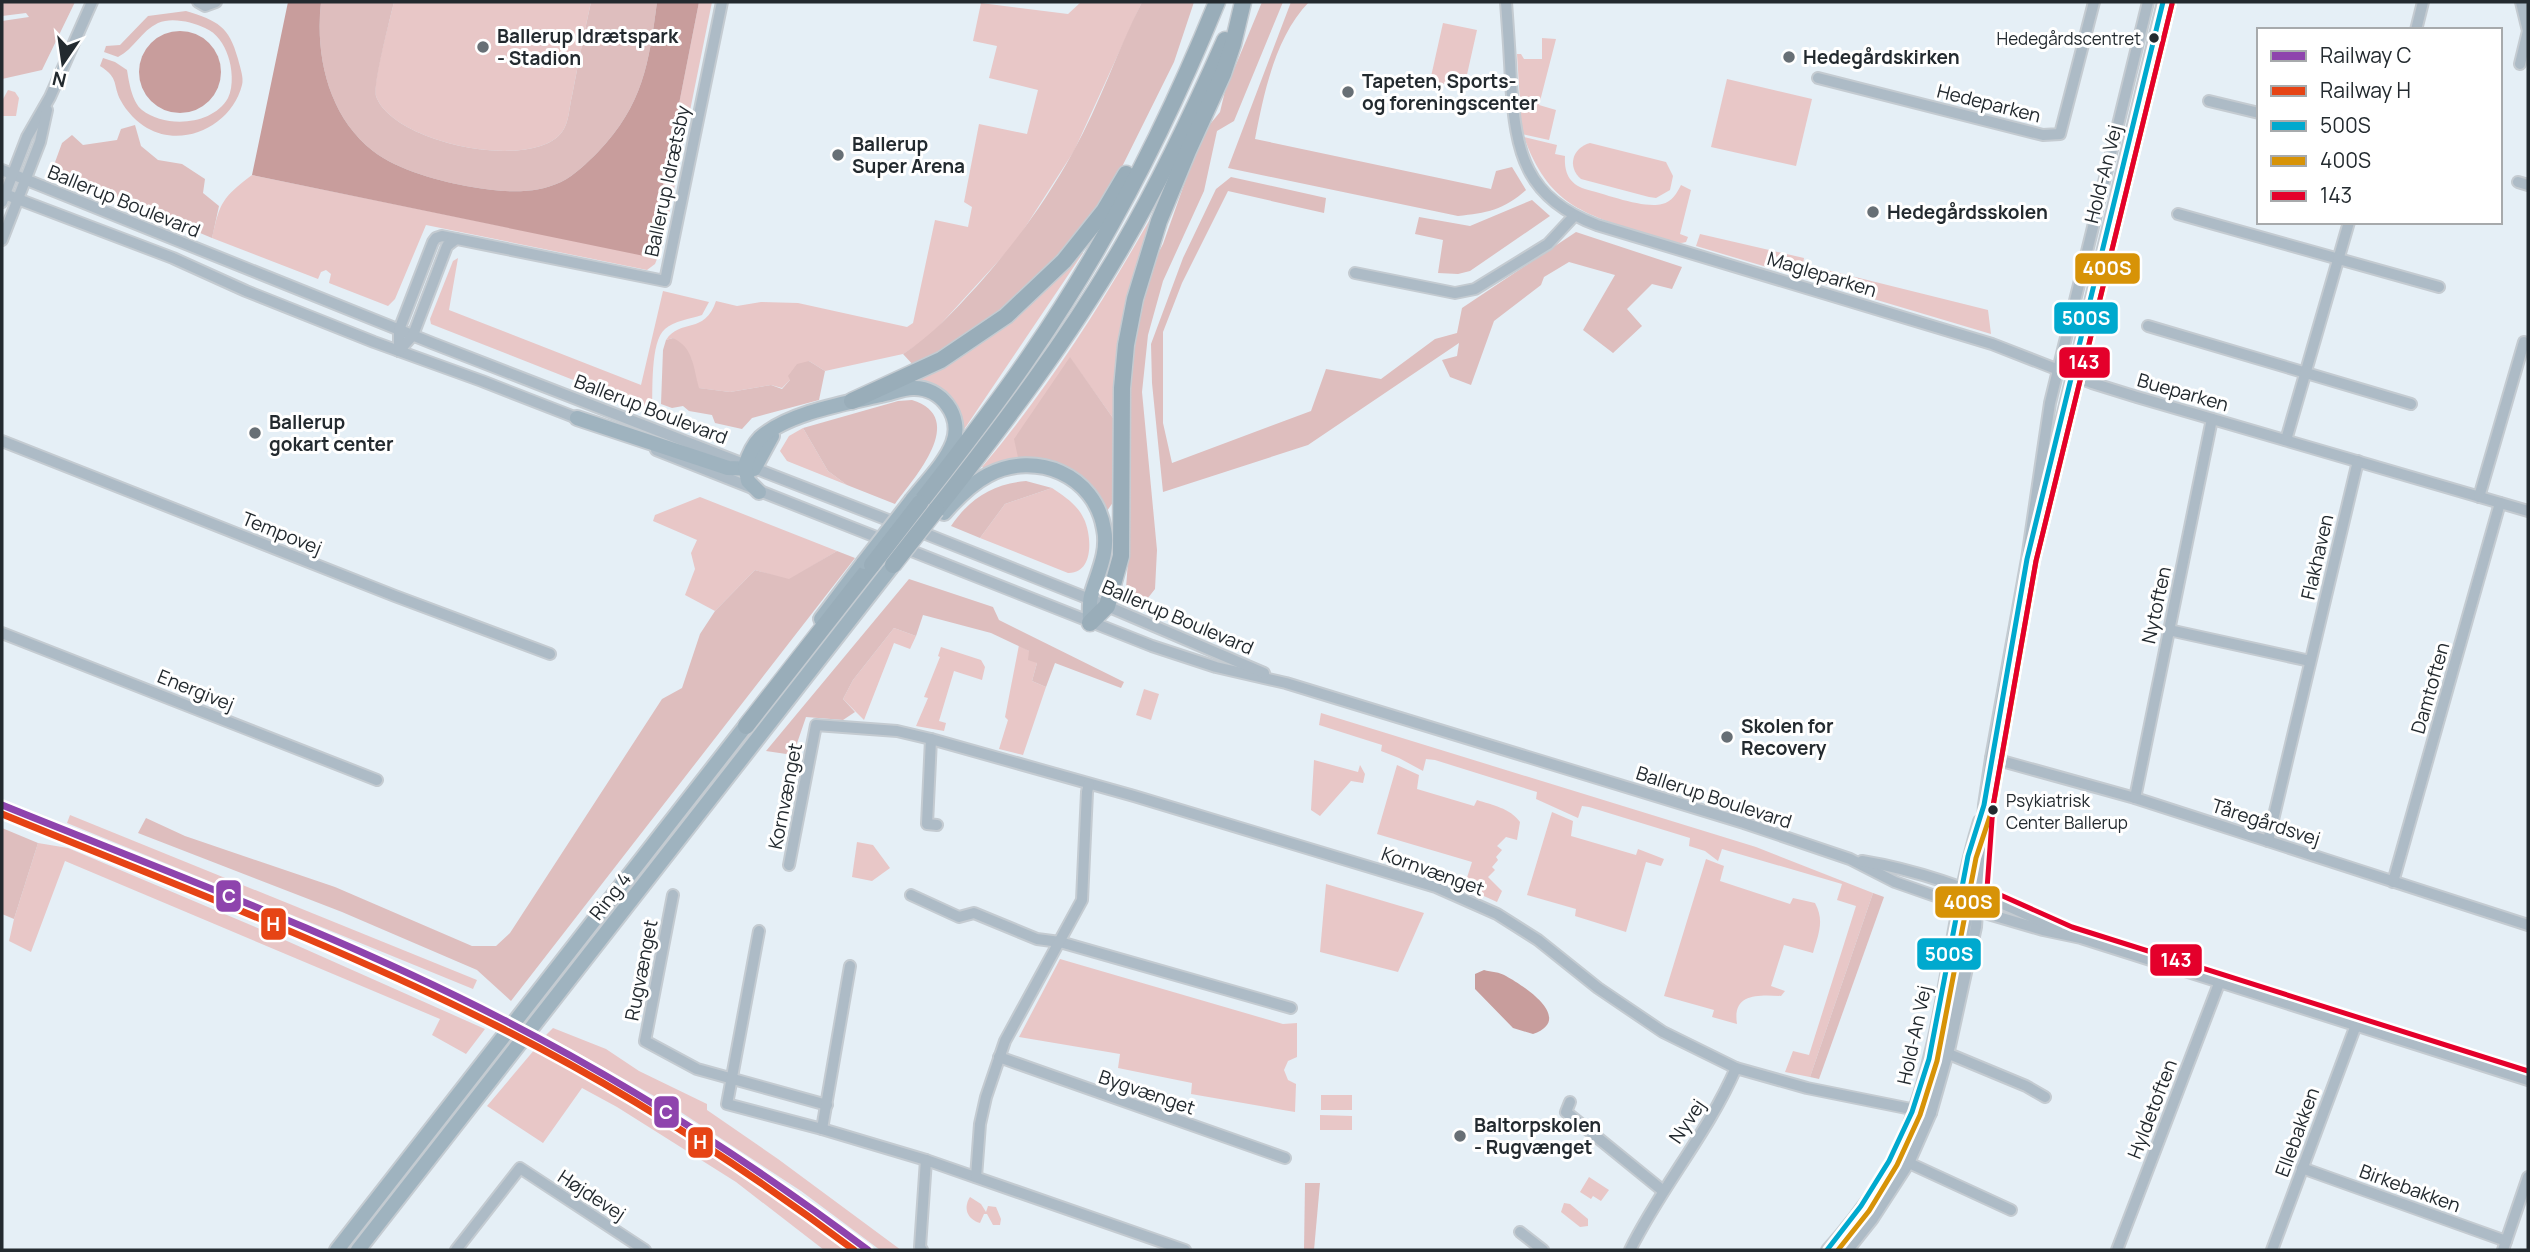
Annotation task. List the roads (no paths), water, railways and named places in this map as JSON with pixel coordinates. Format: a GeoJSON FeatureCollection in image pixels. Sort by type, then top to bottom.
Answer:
{"type":"FeatureCollection","features":[{"type":"Feature","properties":{"kind":"highway"},"geometry":{"type":"LineString","coordinates":[[746,726],[868,564],[1006,390],[1052,322],[1110,226],[1178,92],[1217,2]]}},
{"type":"Feature","properties":{"kind":"highway"},"geometry":{"type":"LineString","coordinates":[[890,568],[940,511],[1038,375],[1122,247],[1161,177],[1242,2]]}},
{"type":"Feature","properties":{"kind":"highway"},"geometry":{"type":"LineString","coordinates":[[1090,623],[1107,606],[1121,556],[1122,388],[1126,345],[1135,299],[1159,221],[1223,74],[1242,2]]}},
{"type":"Feature","properties":{"kind":"highway"},"geometry":{"type":"LineString","coordinates":[[852,401],[941,360],[1006,316],[1064,261],[1104,211],[1178,92]]}},
{"type":"Feature","properties":{"kind":"main road"},"geometry":{"type":"LineString","coordinates":[[759,492],[748,481],[748,467],[761,437],[791,420],[852,401],[900,390],[923,389],[943,400],[951,410],[955,433],[953,444],[916,502]]}},
{"type":"Feature","properties":{"kind":"main road"},"geometry":{"type":"LineString","coordinates":[[577,418],[717,466],[748,467]]}},
{"type":"Feature","properties":{"kind":"main road"},"geometry":{"type":"LineString","coordinates":[[940,511],[989,475],[1009,468],[1040,465],[1076,480],[1094,501],[1104,528],[1104,555],[1090,599],[1090,623]]}},
{"type":"Feature","properties":{"kind":"main road","name":"Ring 4"},"geometry":{"type":"LineString","coordinates":[[358,1250],[890,568]]}},
{"type":"Feature","properties":{"kind":"main road","name":"Ring 4"},"geometry":{"type":"LineString","coordinates":[[337,1250],[746,726]]}},
{"type":"Feature","properties":{"kind":"street"},"geometry":{"type":"LineString","coordinates":[[3,197],[7,172],[50,97],[92,2]]}},
{"type":"Feature","properties":{"kind":"street"},"geometry":{"type":"LineString","coordinates":[[198,2],[205,6],[216,2]]}},
{"type":"Feature","properties":{"kind":"street","name":"Ballerup Idrætsby"},"geometry":{"type":"LineString","coordinates":[[456,239],[665,281],[722,2]]}},
{"type":"Feature","properties":{"kind":"street","name":"Magleparken"},"geometry":{"type":"LineString","coordinates":[[1506,2],[1514,129],[1521,156],[1553,202],[1574,216],[1982,341],[2072,374]]}},
{"type":"Feature","properties":{"kind":"street","name":"Hedeparken"},"geometry":{"type":"LineString","coordinates":[[1818,78],[2043,135],[2060,134],[2094,2]]}},
{"type":"Feature","properties":{"kind":"street","name":"Hold-An Vej"},"geometry":{"type":"LineString","coordinates":[[1830,1249],[1880,1179],[1901,1143],[1929,1059],[1969,908],[1978,894],[1984,805],[1991,758],[2058,369],[2148,2]]}},
{"type":"Feature","properties":{"kind":"street","name":"Hold-An Vej"},"geometry":{"type":"LineString","coordinates":[[2027,559],[2163,2]]}},
{"type":"Feature","properties":{"kind":"street"},"geometry":{"type":"LineString","coordinates":[[2416,28],[2423,2]]}},
{"type":"Feature","properties":{"kind":"street"},"geometry":{"type":"LineString","coordinates":[[2520,64],[2528,31],[2521,2]]}},
{"type":"Feature","properties":{"kind":"street"},"geometry":{"type":"LineString","coordinates":[[2,240],[40,142],[50,97]]}},
{"type":"Feature","properties":{"kind":"street"},"geometry":{"type":"LineString","coordinates":[[2209,101],[2257,113]]}},
{"type":"Feature","properties":{"kind":"street","name":"Ballerup Boulevard"},"geometry":{"type":"LineString","coordinates":[[7,172],[412,335],[1090,599],[1286,683]]}},
{"type":"Feature","properties":{"kind":"street","name":"Ballerup Boulevard"},"geometry":{"type":"LineString","coordinates":[[3,197],[19,200],[173,258],[246,291],[577,418],[1090,623],[1216,667],[1286,683],[1744,823],[1850,859],[1895,882],[1969,908],[2069,935]]}},
{"type":"Feature","properties":{"kind":"street"},"geometry":{"type":"LineString","coordinates":[[2178,214],[2440,287]]}},
{"type":"Feature","properties":{"kind":"street"},"geometry":{"type":"LineString","coordinates":[[1355,273],[1455,293],[1475,289],[1548,244],[1574,216]]}},
{"type":"Feature","properties":{"kind":"street"},"geometry":{"type":"LineString","coordinates":[[2286,440],[2348,224]]}},
{"type":"Feature","properties":{"kind":"street"},"geometry":{"type":"LineString","coordinates":[[399,351],[400,330],[436,238],[442,236],[456,239]]}},
{"type":"Feature","properties":{"kind":"street"},"geometry":{"type":"LineString","coordinates":[[399,351],[412,335],[447,246],[456,239]]}},
{"type":"Feature","properties":{"kind":"street"},"geometry":{"type":"LineString","coordinates":[[2148,326],[2411,404]]}},
{"type":"Feature","properties":{"kind":"street"},"geometry":{"type":"LineString","coordinates":[[2479,497],[2524,342]]}},
{"type":"Feature","properties":{"kind":"street","name":"Bueparken"},"geometry":{"type":"LineString","coordinates":[[2072,374],[2137,397],[2528,511]]}},
{"type":"Feature","properties":{"kind":"street","name":"Nytoften"},"geometry":{"type":"LineString","coordinates":[[2134,798],[2213,419]]}},
{"type":"Feature","properties":{"kind":"street","name":"Tempovej"},"geometry":{"type":"LineString","coordinates":[[2,441],[395,596],[550,653]]}},
{"type":"Feature","properties":{"kind":"street","name":"Flakhaven"},"geometry":{"type":"LineString","coordinates":[[2268,841],[2358,461]]}},
{"type":"Feature","properties":{"kind":"street","name":"Damtoften"},"geometry":{"type":"LineString","coordinates":[[2393,882],[2501,503]]}},
{"type":"Feature","properties":{"kind":"street"},"geometry":{"type":"LineString","coordinates":[[2169,630],[2310,661]]}},
{"type":"Feature","properties":{"kind":"street","name":"Energivej"},"geometry":{"type":"LineString","coordinates":[[2,633],[377,780]]}},
{"type":"Feature","properties":{"kind":"street","name":"Kornvænget"},"geometry":{"type":"LineString","coordinates":[[789,865],[816,724],[897,731],[1089,783],[1436,887],[1474,902],[1538,940],[1598,988],[1663,1032],[1735,1068],[1807,1088],[1931,1113]]}},
{"type":"Feature","properties":{"kind":"street"},"geometry":{"type":"LineString","coordinates":[[932,739],[927,824],[937,825]]}},
{"type":"Feature","properties":{"kind":"street","name":"Tåregårdsvej"},"geometry":{"type":"LineString","coordinates":[[1991,758],[2134,798],[2528,925]]}},
{"type":"Feature","properties":{"kind":"street"},"geometry":{"type":"LineString","coordinates":[[976,1177],[980,1124],[1005,1041],[1082,900],[1089,783]]}},
{"type":"Feature","properties":{"kind":"street","name":"Hold-An Vej"},"geometry":{"type":"LineString","coordinates":[[1848,1250],[1872,1220],[1909,1163],[1931,1113],[1950,1050],[1969,908],[1963,888],[1968,856],[1984,805]]}},
{"type":"Feature","properties":{"kind":"street","name":"Ballerup Boulevard"},"geometry":{"type":"LineString","coordinates":[[1850,859],[1899,867],[1963,888],[2069,935]]}},
{"type":"Feature","properties":{"kind":"street","name":"Rugvænget"},"geometry":{"type":"LineString","coordinates":[[673,894],[645,1041],[696,1069],[827,1105]]}},
{"type":"Feature","properties":{"kind":"street"},"geometry":{"type":"LineString","coordinates":[[911,895],[959,917],[974,913],[1037,939],[1060,942],[1291,1008]]}},
{"type":"Feature","properties":{"kind":"street"},"geometry":{"type":"LineString","coordinates":[[759,931],[727,1104],[926,1160],[1150,1245],[1185,1250]]}},
{"type":"Feature","properties":{"kind":"street"},"geometry":{"type":"LineString","coordinates":[[2069,935],[2528,1080]]}},
{"type":"Feature","properties":{"kind":"street"},"geometry":{"type":"LineString","coordinates":[[822,1129],[850,966]]}},
{"type":"Feature","properties":{"kind":"street","name":"Hyldetoften"},"geometry":{"type":"LineString","coordinates":[[2117,1250],[2220,981]]}},
{"type":"Feature","properties":{"kind":"street","name":"Ellebakken"},"geometry":{"type":"LineString","coordinates":[[2272,1250],[2356,1025]]}},
{"type":"Feature","properties":{"kind":"street","name":"Hold-An Vej"},"geometry":{"type":"LineString","coordinates":[[1950,1050],[2045,1097]]}},
{"type":"Feature","properties":{"kind":"street","name":"Bygvænget"},"geometry":{"type":"LineString","coordinates":[[999,1058],[1285,1158]]}},
{"type":"Feature","properties":{"kind":"street","name":"Nyvej"},"geometry":{"type":"LineString","coordinates":[[1630,1250],[1662,1190],[1721,1101],[1735,1068]]}},
{"type":"Feature","properties":{"kind":"street"},"geometry":{"type":"LineString","coordinates":[[1570,1102],[1566,1112],[1662,1190]]}},
{"type":"Feature","properties":{"kind":"street"},"geometry":{"type":"LineString","coordinates":[[922,1250],[920,1247],[926,1160]]}},
{"type":"Feature","properties":{"kind":"street"},"geometry":{"type":"LineString","coordinates":[[1909,1163],[2011,1210]]}},
{"type":"Feature","properties":{"kind":"street","name":"Højdevej"},"geometry":{"type":"LineString","coordinates":[[456,1250],[520,1168],[645,1250]]}},
{"type":"Feature","properties":{"kind":"street","name":"Birkebakken"},"geometry":{"type":"LineString","coordinates":[[2302,1168],[2504,1246]]}},
{"type":"Feature","properties":{"kind":"street"},"geometry":{"type":"LineString","coordinates":[[2504,1246],[2528,1177]]}},
{"type":"Feature","properties":{"kind":"street"},"geometry":{"type":"LineString","coordinates":[[1520,1232],[1543,1250]]}},
{"type":"Feature","properties":{"kind":"rail line","name":"C"},"geometry":{"type":"LineString","coordinates":[[2,805],[317,933],[502,1019],[550,1044],[690,1127],[780,1186],[868,1250]]}},
{"type":"Feature","properties":{"kind":"rail line","name":"H"},"geometry":{"type":"LineString","coordinates":[[2,814],[313,941],[436,996],[544,1050],[636,1102],[725,1158],[854,1250]]}},
{"type":"Feature","properties":{"kind":"place","name":"Hedegårdscentret"},"geometry":{"type":"Point","coordinates":[2154,38]}},
{"type":"Feature","properties":{"kind":"place","name":"Ballerup Idrætspark - Stadion"},"geometry":{"type":"Point","coordinates":[483,47]}},
{"type":"Feature","properties":{"kind":"place","name":"Hedegårdskirken"},"geometry":{"type":"Point","coordinates":[1789,57]}},
{"type":"Feature","properties":{"kind":"place","name":"Tapeten, Sports- og foreningscenter"},"geometry":{"type":"Point","coordinates":[1348,92]}},
{"type":"Feature","properties":{"kind":"place","name":"Ballerup Super Arena"},"geometry":{"type":"Point","coordinates":[838,155]}},
{"type":"Feature","properties":{"kind":"place","name":"Hedegårdsskolen"},"geometry":{"type":"Point","coordinates":[1873,212]}},
{"type":"Feature","properties":{"kind":"place","name":"Ballerup gokart center"},"geometry":{"type":"Point","coordinates":[255,433]}},
{"type":"Feature","properties":{"kind":"place","name":"Skolen for Recovery"},"geometry":{"type":"Point","coordinates":[1727,737]}},
{"type":"Feature","properties":{"kind":"place","name":"Psykiatrisk Center Ballerup"},"geometry":{"type":"Point","coordinates":[1993,810]}},
{"type":"Feature","properties":{"kind":"place","name":"Baltorpskolen - Rugvænget"},"geometry":{"type":"Point","coordinates":[1460,1136]}}]}
